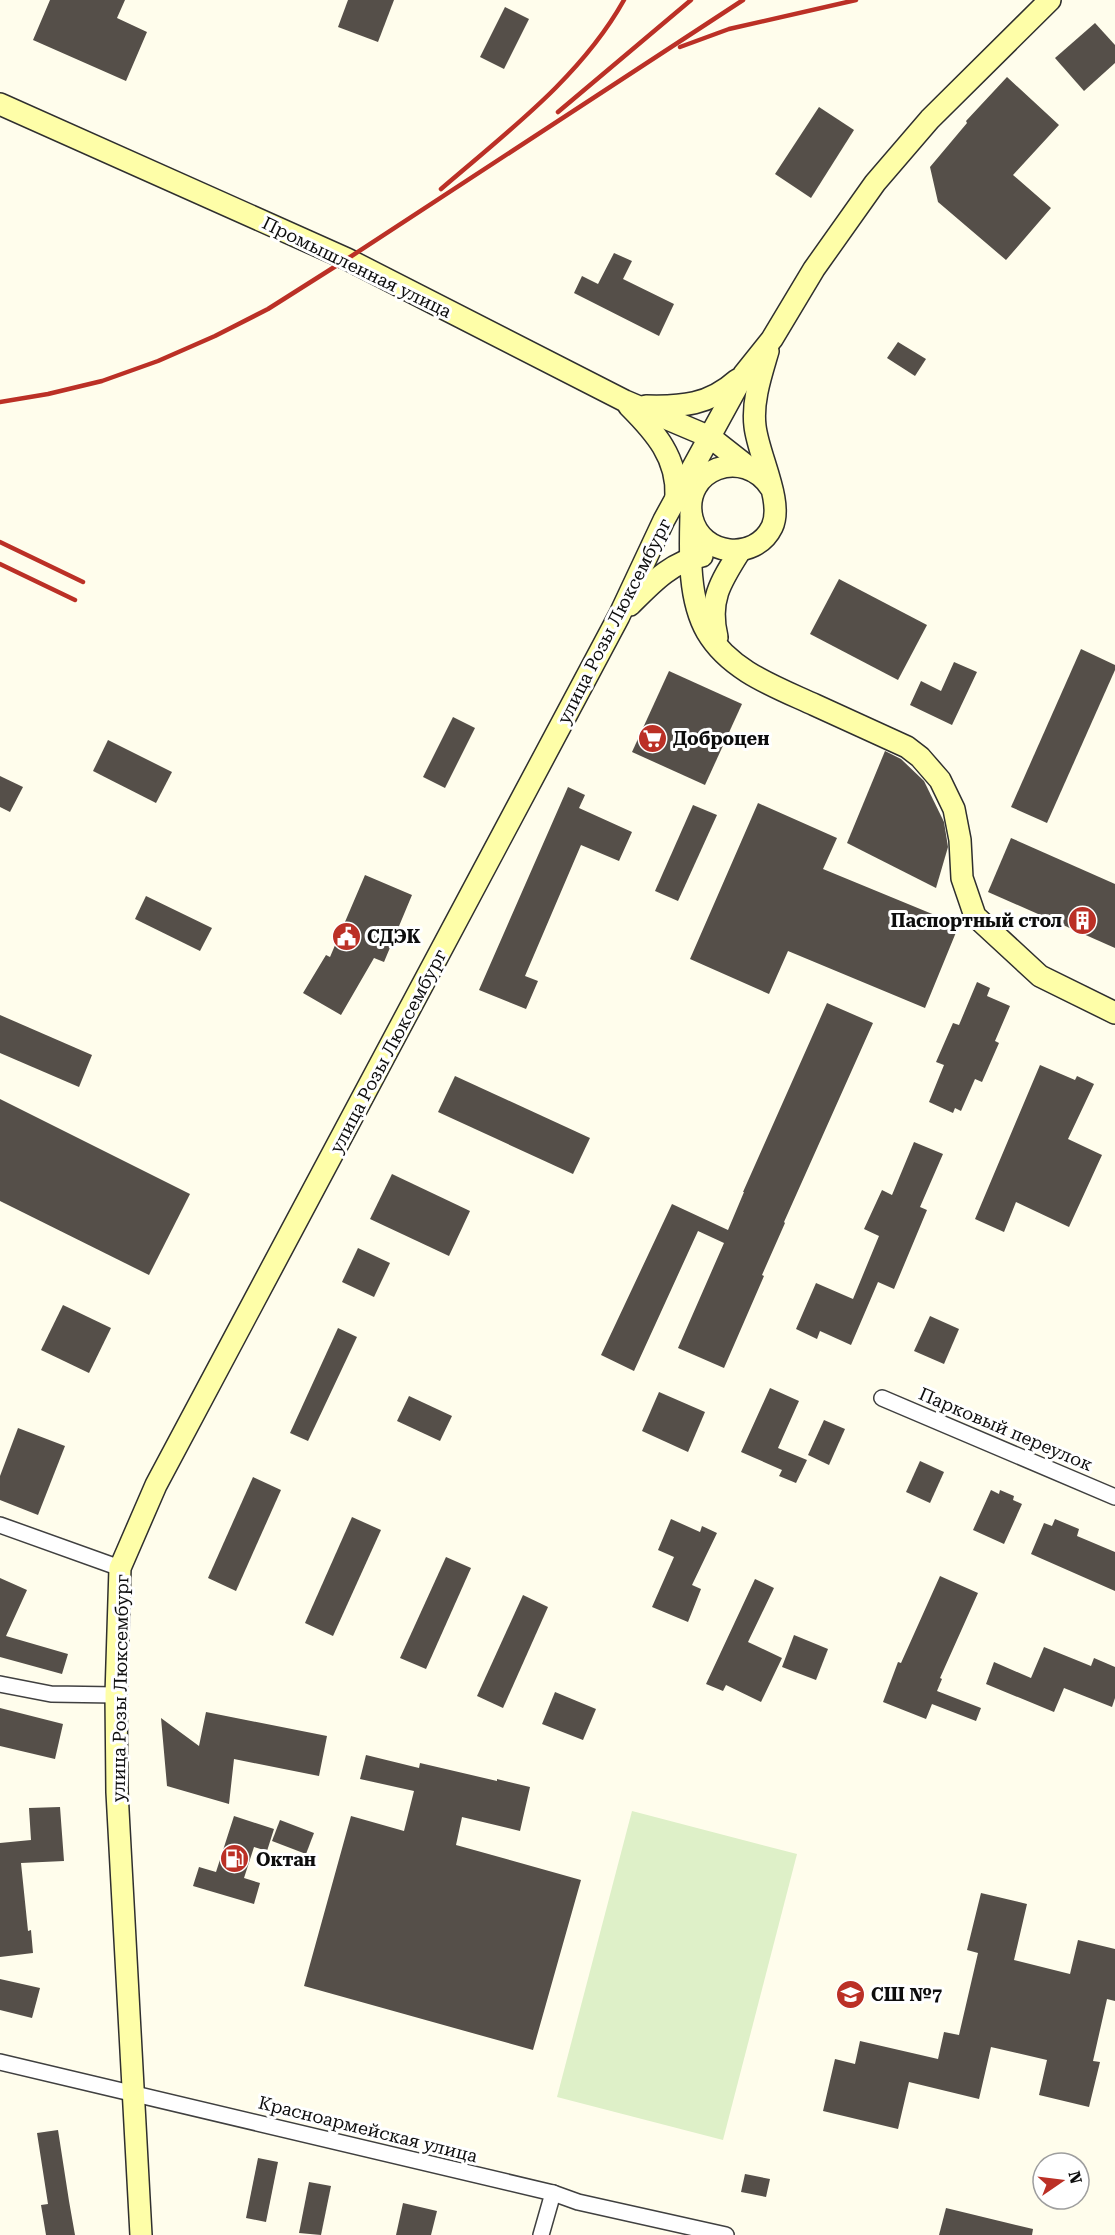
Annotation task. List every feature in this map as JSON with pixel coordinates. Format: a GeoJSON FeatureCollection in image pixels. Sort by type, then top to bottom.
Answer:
{"type":"FeatureCollection","features":[{"type":"Feature","properties":{"kind":"main road","name":"улица Розы Люксембург"},"geometry":{"type":"LineString","coordinates":[[141,2235],[117,1792],[116,1695],[120,1568],[156,1485],[620,616],[676,497],[744,374],[772,339],[814,269],[875,183],[930,119],[1050,0]]}},
{"type":"Feature","properties":{"kind":"main road","name":"Промышленная улица"},"geometry":{"type":"LineString","coordinates":[[0,104],[347,259],[633,404],[710,437],[752,470]]}},
{"type":"Feature","properties":{"kind":"main road"},"geometry":{"type":"LineString","coordinates":[[620,616],[668,569],[691,558],[751,548],[761,541],[772,528],[776,505],[757,441],[754,414],[760,381],[772,339]]}},
{"type":"Feature","properties":{"kind":"main road"},"geometry":{"type":"LineString","coordinates":[[633,404],[668,406],[698,403],[718,395],[744,374]]}},
{"type":"Feature","properties":{"kind":"main road"},"geometry":{"type":"LineString","coordinates":[[633,404],[661,441],[675,472],[676,497]]}},
{"type":"Feature","properties":{"kind":"main road"},"geometry":{"type":"LineString","coordinates":[[676,497],[714,471],[726,466],[740,466],[752,470],[771,488]]}},
{"type":"Feature","properties":{"kind":"main road"},"geometry":{"type":"LineString","coordinates":[[703,478],[693,495],[691,558],[699,614],[707,632],[719,649],[749,674],[907,747],[920,757],[940,780],[954,809],[960,840],[962,878],[975,916],[1040,976],[1115,1013]]}},
{"type":"Feature","properties":{"kind":"main road"},"geometry":{"type":"LineString","coordinates":[[692,515],[698,531],[705,540],[715,547],[736,551]]}},
{"type":"Feature","properties":{"kind":"main road"},"geometry":{"type":"LineString","coordinates":[[719,649],[713,606],[736,551]]}},
{"type":"Feature","properties":{"kind":"street","name":"Парковый переулок"},"geometry":{"type":"LineString","coordinates":[[882,1398],[1115,1497]]}},
{"type":"Feature","properties":{"kind":"street"},"geometry":{"type":"LineString","coordinates":[[0,1525],[120,1568]]}},
{"type":"Feature","properties":{"kind":"street"},"geometry":{"type":"LineString","coordinates":[[0,1684],[51,1694],[116,1695]]}},
{"type":"Feature","properties":{"kind":"street","name":"Красноармейская улица"},"geometry":{"type":"LineString","coordinates":[[0,2062],[553,2193],[578,2202],[726,2235]]}},
{"type":"Feature","properties":{"kind":"street"},"geometry":{"type":"LineString","coordinates":[[541,2235],[553,2193]]}},
{"type":"Feature","properties":{"kind":"green space"},"geometry":{"type":"Polygon","coordinates":[[[632,1811],[797,1854],[723,2140],[557,2097],[632,1811]]]}},
{"type":"Feature","properties":{"kind":"building"},"geometry":{"type":"Polygon","coordinates":[[[50,0],[125,0],[117,18],[147,32],[126,81],[33,40],[50,0]]]}},
{"type":"Feature","properties":{"kind":"building"},"geometry":{"type":"Polygon","coordinates":[[[348,0],[394,0],[378,42],[338,27],[348,0]]]}},
{"type":"Feature","properties":{"kind":"building"},"geometry":{"type":"Polygon","coordinates":[[[505,7],[529,19],[504,69],[480,57],[505,7]]]}},
{"type":"Feature","properties":{"kind":"building"},"geometry":{"type":"Polygon","coordinates":[[[1095,23],[1115,45],[1115,63],[1084,91],[1055,58],[1095,23]]]}},
{"type":"Feature","properties":{"kind":"building"},"geometry":{"type":"Polygon","coordinates":[[[1007,77],[1059,125],[1013,175],[1051,208],[1006,260],[938,202],[930,167],[967,123],[966,121],[1007,77]]]}},
{"type":"Feature","properties":{"kind":"building"},"geometry":{"type":"Polygon","coordinates":[[[819,107],[854,130],[811,198],[775,174],[819,107]]]}},
{"type":"Feature","properties":{"kind":"building"},"geometry":{"type":"Polygon","coordinates":[[[614,253],[632,261],[623,279],[674,304],[659,336],[574,293],[582,276],[598,284],[614,253]]]}},
{"type":"Feature","properties":{"kind":"building"},"geometry":{"type":"Polygon","coordinates":[[[898,342],[926,359],[915,376],[887,358],[898,342]]]}},
{"type":"Feature","properties":{"kind":"building"},"geometry":{"type":"Polygon","coordinates":[[[839,579],[927,625],[898,680],[810,634],[839,579]]]}},
{"type":"Feature","properties":{"kind":"building"},"geometry":{"type":"Polygon","coordinates":[[[1081,649],[1115,665],[1115,670],[1047,823],[1011,807],[1081,649]]]}},
{"type":"Feature","properties":{"kind":"building"},"geometry":{"type":"Polygon","coordinates":[[[954,662],[977,672],[952,725],[910,705],[921,681],[941,691],[954,662]]]}},
{"type":"Feature","properties":{"kind":"building"},"geometry":{"type":"Polygon","coordinates":[[[669,671],[742,704],[705,785],[632,752],[669,671]]]}},
{"type":"Feature","properties":{"kind":"building"},"geometry":{"type":"Polygon","coordinates":[[[453,717],[475,728],[445,788],[423,777],[453,717]]]}},
{"type":"Feature","properties":{"kind":"building"},"geometry":{"type":"Polygon","coordinates":[[[108,740],[172,772],[156,803],[93,771],[108,740]]]}},
{"type":"Feature","properties":{"kind":"building"},"geometry":{"type":"Polygon","coordinates":[[[885,751],[901,759],[924,781],[944,822],[948,847],[936,888],[847,843],[885,751]]]}},
{"type":"Feature","properties":{"kind":"building"},"geometry":{"type":"Polygon","coordinates":[[[0,776],[23,787],[10,812],[0,807],[0,776]]]}},
{"type":"Feature","properties":{"kind":"building"},"geometry":{"type":"Polygon","coordinates":[[[568,787],[585,795],[579,808],[632,832],[619,861],[581,845],[525,976],[538,981],[526,1009],[479,990],[568,787]]]}},
{"type":"Feature","properties":{"kind":"building"},"geometry":{"type":"Polygon","coordinates":[[[758,803],[837,838],[823,869],[959,925],[925,1008],[788,951],[769,994],[690,959],[758,803]]]}},
{"type":"Feature","properties":{"kind":"building"},"geometry":{"type":"Polygon","coordinates":[[[693,805],[717,815],[678,901],[655,891],[693,805]]]}},
{"type":"Feature","properties":{"kind":"building","name":"Паспортный стол"},"geometry":{"type":"Polygon","coordinates":[[[1011,838],[1115,884],[1115,948],[988,892],[1011,838]]]}},
{"type":"Feature","properties":{"kind":"building"},"geometry":{"type":"Polygon","coordinates":[[[365,875],[412,895],[384,962],[374,958],[341,1015],[303,993],[326,955],[330,957],[365,875]]]}},
{"type":"Feature","properties":{"kind":"building"},"geometry":{"type":"Polygon","coordinates":[[[146,896],[212,928],[200,951],[135,919],[146,896]]]}},
{"type":"Feature","properties":{"kind":"building"},"geometry":{"type":"Polygon","coordinates":[[[977,982],[990,988],[987,996],[1010,1006],[995,1041],[999,1043],[982,1082],[975,1079],[961,1111],[955,1108],[953,1113],[929,1102],[944,1065],[936,1062],[953,1023],[959,1025],[977,982]]]}},
{"type":"Feature","properties":{"kind":"building"},"geometry":{"type":"Polygon","coordinates":[[[827,1003],[873,1023],[784,1222],[762,1275],[764,1276],[724,1368],[678,1348],[724,1243],[698,1231],[634,1371],[601,1355],[672,1204],[728,1230],[827,1003]]]}},
{"type":"Feature","properties":{"kind":"building"},"geometry":{"type":"Polygon","coordinates":[[[0,1015],[92,1055],[79,1087],[0,1053],[0,1015]]]}},
{"type":"Feature","properties":{"kind":"building"},"geometry":{"type":"Polygon","coordinates":[[[1040,1065],[1075,1080],[1077,1076],[1094,1084],[1068,1139],[1102,1155],[1069,1227],[1016,1202],[1004,1232],[975,1219],[1040,1065]]]}},
{"type":"Feature","properties":{"kind":"building"},"geometry":{"type":"Polygon","coordinates":[[[455,1076],[590,1138],[573,1174],[438,1112],[455,1076]]]}},
{"type":"Feature","properties":{"kind":"building"},"geometry":{"type":"Polygon","coordinates":[[[0,1099],[190,1194],[149,1275],[0,1201],[0,1099]]]}},
{"type":"Feature","properties":{"kind":"building"},"geometry":{"type":"Polygon","coordinates":[[[914,1142],[943,1154],[920,1207],[927,1210],[894,1289],[878,1282],[851,1345],[820,1331],[817,1339],[796,1329],[816,1283],[853,1299],[879,1236],[864,1229],[882,1190],[892,1195],[914,1142]]]}},
{"type":"Feature","properties":{"kind":"building"},"geometry":{"type":"Polygon","coordinates":[[[392,1174],[470,1211],[449,1256],[370,1219],[392,1174]]]}},
{"type":"Feature","properties":{"kind":"building"},"geometry":{"type":"Polygon","coordinates":[[[358,1248],[390,1263],[374,1297],[342,1282],[358,1248]]]}},
{"type":"Feature","properties":{"kind":"building"},"geometry":{"type":"Polygon","coordinates":[[[63,1305],[111,1328],[89,1373],[41,1350],[63,1305]]]}},
{"type":"Feature","properties":{"kind":"building"},"geometry":{"type":"Polygon","coordinates":[[[930,1316],[959,1329],[944,1364],[914,1351],[930,1316]]]}},
{"type":"Feature","properties":{"kind":"building"},"geometry":{"type":"Polygon","coordinates":[[[338,1328],[357,1337],[308,1441],[290,1433],[338,1328]]]}},
{"type":"Feature","properties":{"kind":"building"},"geometry":{"type":"Polygon","coordinates":[[[770,1388],[799,1401],[778,1448],[807,1460],[796,1483],[779,1476],[782,1470],[741,1452],[770,1388]]]}},
{"type":"Feature","properties":{"kind":"building"},"geometry":{"type":"Polygon","coordinates":[[[659,1392],[705,1412],[688,1452],[642,1431],[659,1392]]]}},
{"type":"Feature","properties":{"kind":"building"},"geometry":{"type":"Polygon","coordinates":[[[409,1396],[452,1416],[440,1441],[397,1421],[409,1396]]]}},
{"type":"Feature","properties":{"kind":"building"},"geometry":{"type":"Polygon","coordinates":[[[824,1420],[845,1429],[829,1465],[808,1455],[824,1420]]]}},
{"type":"Feature","properties":{"kind":"building"},"geometry":{"type":"Polygon","coordinates":[[[18,1428],[65,1446],[38,1515],[0,1500],[0,1476],[18,1428]]]}},
{"type":"Feature","properties":{"kind":"building"},"geometry":{"type":"Polygon","coordinates":[[[920,1461],[944,1472],[930,1503],[906,1492],[920,1461]]]}},
{"type":"Feature","properties":{"kind":"building"},"geometry":{"type":"Polygon","coordinates":[[[253,1477],[281,1490],[236,1591],[208,1578],[253,1477]]]}},
{"type":"Feature","properties":{"kind":"building"},"geometry":{"type":"Polygon","coordinates":[[[991,1490],[999,1494],[1000,1490],[1014,1496],[1013,1500],[1022,1504],[1004,1544],[973,1530],[991,1490]]]}},
{"type":"Feature","properties":{"kind":"building"},"geometry":{"type":"Polygon","coordinates":[[[352,1517],[381,1530],[333,1636],[305,1623],[352,1517]]]}},
{"type":"Feature","properties":{"kind":"building"},"geometry":{"type":"Polygon","coordinates":[[[671,1519],[700,1532],[702,1526],[717,1533],[692,1585],[701,1589],[688,1622],[652,1607],[674,1557],[658,1550],[671,1519]]]}},
{"type":"Feature","properties":{"kind":"building"},"geometry":{"type":"Polygon","coordinates":[[[1055,1519],[1079,1529],[1077,1536],[1115,1552],[1115,1591],[1031,1554],[1044,1523],[1052,1526],[1055,1519]]]}},
{"type":"Feature","properties":{"kind":"building"},"geometry":{"type":"Polygon","coordinates":[[[446,1557],[471,1568],[426,1669],[400,1658],[446,1557]]]}},
{"type":"Feature","properties":{"kind":"building"},"geometry":{"type":"Polygon","coordinates":[[[940,1576],[978,1593],[940,1678],[942,1679],[937,1691],[981,1708],[976,1721],[932,1704],[926,1719],[883,1702],[898,1662],[901,1663],[940,1576]]]}},
{"type":"Feature","properties":{"kind":"building"},"geometry":{"type":"Polygon","coordinates":[[[0,1578],[27,1590],[6,1636],[68,1654],[62,1674],[0,1657],[0,1578]]]}},
{"type":"Feature","properties":{"kind":"building"},"geometry":{"type":"Polygon","coordinates":[[[755,1579],[774,1588],[748,1642],[782,1658],[761,1702],[726,1685],[723,1691],[706,1684],[755,1579]]]}},
{"type":"Feature","properties":{"kind":"building"},"geometry":{"type":"Polygon","coordinates":[[[523,1595],[548,1607],[503,1708],[477,1696],[523,1595]]]}},
{"type":"Feature","properties":{"kind":"building"},"geometry":{"type":"Polygon","coordinates":[[[794,1635],[828,1649],[816,1680],[782,1667],[794,1635]]]}},
{"type":"Feature","properties":{"kind":"building"},"geometry":{"type":"Polygon","coordinates":[[[1044,1647],[1091,1666],[1094,1658],[1115,1667],[1115,1698],[1112,1707],[1064,1688],[1054,1712],[986,1684],[994,1662],[1031,1678],[1044,1647]]]}},
{"type":"Feature","properties":{"kind":"building"},"geometry":{"type":"Polygon","coordinates":[[[555,1692],[596,1709],[583,1740],[542,1724],[555,1692]]]}},
{"type":"Feature","properties":{"kind":"building"},"geometry":{"type":"Polygon","coordinates":[[[0,1708],[63,1724],[55,1759],[0,1746],[0,1708]]]}},
{"type":"Feature","properties":{"kind":"building"},"geometry":{"type":"Polygon","coordinates":[[[206,1712],[327,1736],[319,1776],[234,1759],[229,1804],[167,1786],[161,1718],[199,1746],[206,1712]]]}},
{"type":"Feature","properties":{"kind":"building"},"geometry":{"type":"Polygon","coordinates":[[[366,1755],[419,1768],[420,1763],[530,1787],[520,1831],[462,1817],[456,1845],[581,1880],[533,2050],[304,1986],[351,1816],[404,1831],[414,1791],[360,1779],[366,1755]]]}},
{"type":"Feature","properties":{"kind":"building"},"geometry":{"type":"Polygon","coordinates":[[[60,1807],[64,1861],[21,1863],[28,1931],[31,1930],[33,1953],[0,1957],[0,1843],[31,1840],[29,1808],[60,1807]]]}},
{"type":"Feature","properties":{"kind":"building","name":"Октан"},"geometry":{"type":"Polygon","coordinates":[[[234,1816],[274,1829],[267,1851],[254,1847],[244,1878],[260,1883],[254,1904],[193,1886],[199,1867],[216,1872],[234,1816]]]}},
{"type":"Feature","properties":{"kind":"building"},"geometry":{"type":"Polygon","coordinates":[[[280,1820],[314,1833],[306,1854],[272,1841],[280,1820]]]}},
{"type":"Feature","properties":{"kind":"building"},"geometry":{"type":"Polygon","coordinates":[[[981,1893],[1027,1904],[1014,1960],[1070,1974],[1078,1940],[1115,1949],[1115,2001],[1107,1999],[1093,2061],[1100,2062],[1089,2107],[1039,2095],[1047,2060],[991,2047],[979,2099],[909,2082],[898,2129],[823,2111],[835,2059],[855,2064],[860,2041],[938,2059],[944,2032],[959,2035],[978,1953],[967,1950],[981,1893]]]}},
{"type":"Feature","properties":{"kind":"building"},"geometry":{"type":"Polygon","coordinates":[[[0,1979],[40,1988],[32,2018],[0,2010],[0,1979]]]}},
{"type":"Feature","properties":{"kind":"building"},"geometry":{"type":"Polygon","coordinates":[[[58,2130],[75,2235],[46,2235],[41,2205],[48,2204],[37,2133],[58,2130]]]}},
{"type":"Feature","properties":{"kind":"building"},"geometry":{"type":"Polygon","coordinates":[[[258,2158],[278,2162],[266,2222],[246,2218],[258,2158]]]}},
{"type":"Feature","properties":{"kind":"building"},"geometry":{"type":"Polygon","coordinates":[[[745,2174],[770,2179],[766,2197],[741,2192],[745,2174]]]}},
{"type":"Feature","properties":{"kind":"building"},"geometry":{"type":"Polygon","coordinates":[[[309,2182],[331,2186],[321,2235],[299,2233],[309,2182]]]}},
{"type":"Feature","properties":{"kind":"building"},"geometry":{"type":"Polygon","coordinates":[[[403,2203],[437,2211],[431,2235],[396,2235],[403,2203]]]}},
{"type":"Feature","properties":{"kind":"building"},"geometry":{"type":"Polygon","coordinates":[[[946,2208],[1033,2229],[1032,2235],[939,2235],[946,2208]]]}},
{"type":"Feature","properties":{"kind":"railway"},"geometry":{"type":"LineString","coordinates":[[441,189],[517,124],[565,79],[587,54],[624,0]]}},
{"type":"Feature","properties":{"kind":"railway"},"geometry":{"type":"LineString","coordinates":[[558,112],[691,0]]}},
{"type":"Feature","properties":{"kind":"railway"},"geometry":{"type":"LineString","coordinates":[[0,402],[48,394],[102,381],[158,361],[268,309],[743,0]]}},
{"type":"Feature","properties":{"kind":"railway"},"geometry":{"type":"LineString","coordinates":[[680,47],[729,29],[856,0]]}},
{"type":"Feature","properties":{"kind":"railway"},"geometry":{"type":"LineString","coordinates":[[0,542],[83,582]]}},
{"type":"Feature","properties":{"kind":"railway"},"geometry":{"type":"LineString","coordinates":[[0,564],[75,600]]}},
{"type":"Feature","properties":{"kind":"place","name":"Доброцен"},"geometry":{"type":"Point","coordinates":[652,738]}},
{"type":"Feature","properties":{"kind":"place","name":"Паспортный стол"},"geometry":{"type":"Point","coordinates":[1083,920]}},
{"type":"Feature","properties":{"kind":"place","name":"СДЭК"},"geometry":{"type":"Point","coordinates":[346,936]}},
{"type":"Feature","properties":{"kind":"place","name":"Октан"},"geometry":{"type":"Point","coordinates":[235,1859]}},
{"type":"Feature","properties":{"kind":"place","name":"СШ №7"},"geometry":{"type":"Point","coordinates":[850,1994]}}]}
